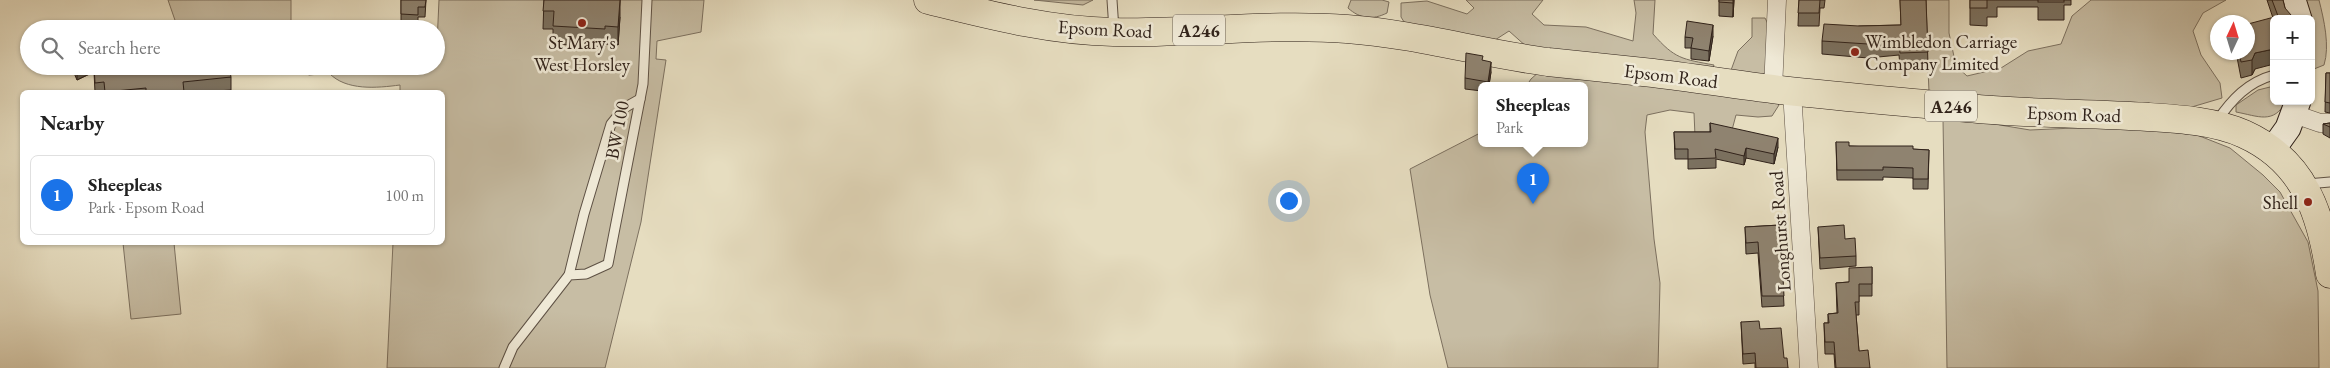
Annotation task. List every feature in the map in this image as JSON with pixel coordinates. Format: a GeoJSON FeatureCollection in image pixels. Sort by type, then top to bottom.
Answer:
{"type":"FeatureCollection","features":[{"type":"Feature","properties":{"kind":"main road","name":"Epsom Road"},"geometry":{"type":"LineString","coordinates":[[928,0],[993,16],[1041,25],[1114,32],[1302,28],[1345,29],[1390,34],[1546,61],[1782,90],[1972,109],[2157,118],[2215,124],[2242,133],[2272,149],[2289,164],[2317,183],[2327,240],[2330,274]]}},
{"type":"Feature","properties":{"kind":"main road"},"geometry":{"type":"LineString","coordinates":[[2293,0],[2298,15]]}},
{"type":"Feature","properties":{"kind":"main road"},"geometry":{"type":"LineString","coordinates":[[2272,149],[2288,128],[2296,108]]}},
{"type":"Feature","properties":{"kind":"street","name":"Longhurst Road"},"geometry":{"type":"LineString","coordinates":[[1777,0],[1782,90],[1809,368]]}},
{"type":"Feature","properties":{"kind":"street"},"geometry":{"type":"LineString","coordinates":[[2296,108],[2320,123],[2330,123]]}},
{"type":"Feature","properties":{"kind":"lane","name":"BW 100"},"geometry":{"type":"LineString","coordinates":[[569,275],[586,274],[608,264],[643,84],[647,0]]}},
{"type":"Feature","properties":{"kind":"lane"},"geometry":{"type":"LineString","coordinates":[[1112,0],[1114,32]]}},
{"type":"Feature","properties":{"kind":"lane"},"geometry":{"type":"LineString","coordinates":[[2215,124],[2241,91],[2262,79],[2270,77]]}},
{"type":"Feature","properties":{"kind":"lane"},"geometry":{"type":"LineString","coordinates":[[504,368],[512,347],[569,275],[584,214],[611,124],[624,108],[640,99]]}},
{"type":"Feature","properties":{"kind":"shaded area"},"geometry":{"type":"Polygon","coordinates":[[[168,0],[291,0],[291,20],[175,20],[168,0]]]}},
{"type":"Feature","properties":{"kind":"shaded area"},"geometry":{"type":"Polygon","coordinates":[[[439,0],[704,0],[701,32],[657,41],[656,59],[666,60],[641,222],[605,368],[387,368],[393,245],[445,245],[445,90],[400,90],[400,85],[362,87],[344,83],[331,75],[445,75],[445,20],[438,20],[439,0]]]}},
{"type":"Feature","properties":{"kind":"shaded area"},"geometry":{"type":"Polygon","coordinates":[[[1034,0],[1093,0],[1083,5],[1034,0]]]}},
{"type":"Feature","properties":{"kind":"shaded area"},"geometry":{"type":"Polygon","coordinates":[[[1351,0],[1382,0],[1389,2],[1387,13],[1377,17],[1362,16],[1348,8],[1351,0]]]}},
{"type":"Feature","properties":{"kind":"shaded area"},"geometry":{"type":"Polygon","coordinates":[[[1466,0],[1543,0],[1532,14],[1544,25],[1586,27],[1633,41],[1636,13],[1634,0],[1655,0],[1653,34],[1667,49],[1680,57],[1714,65],[1712,71],[1528,48],[1509,31],[1495,40],[1406,25],[1401,17],[1401,3],[1427,1],[1467,14],[1474,8],[1466,0]]]}},
{"type":"Feature","properties":{"kind":"shaded area"},"geometry":{"type":"Polygon","coordinates":[[[1925,0],[1949,0],[1949,33],[1956,66],[1967,76],[2001,68],[2028,51],[2061,44],[2072,16],[2091,0],[2226,0],[2203,13],[2193,31],[2201,55],[2220,83],[2222,98],[2185,109],[2007,101],[1929,92],[1925,0]]]}},
{"type":"Feature","properties":{"kind":"shaded area"},"geometry":{"type":"Polygon","coordinates":[[[2305,0],[2319,0],[2326,33],[2326,58],[2324,65],[2315,69],[2315,15],[2308,15],[2305,0]]]}},
{"type":"Feature","properties":{"kind":"shaded area"},"geometry":{"type":"Polygon","coordinates":[[[1752,18],[1765,18],[1772,32],[1769,70],[1757,78],[1730,73],[1738,51],[1752,37],[1752,18]]]}},
{"type":"Feature","properties":{"kind":"shaded area"},"geometry":{"type":"Polygon","coordinates":[[[1540,71],[1772,97],[1779,105],[1772,116],[1736,115],[1732,130],[1710,132],[1695,136],[1694,113],[1670,110],[1647,115],[1645,132],[1654,239],[1660,283],[1658,368],[1448,368],[1430,295],[1410,169],[1478,134],[1478,147],[1588,147],[1588,82],[1529,82],[1540,71]]]}},
{"type":"Feature","properties":{"kind":"shaded area"},"geometry":{"type":"Polygon","coordinates":[[[2270,87],[2270,105],[2284,105],[2281,109],[2271,116],[2265,117],[2236,112],[2236,105],[2258,90],[2270,87]]]}},
{"type":"Feature","properties":{"kind":"shaded area"},"geometry":{"type":"Polygon","coordinates":[[[1943,119],[1970,120],[2030,130],[2118,126],[2197,135],[2230,148],[2263,175],[2280,192],[2308,242],[2318,291],[2319,368],[1947,368],[1943,119]]]}},
{"type":"Feature","properties":{"kind":"shaded area"},"geometry":{"type":"Polygon","coordinates":[[[123,245],[174,245],[181,314],[131,319],[123,245]]]}},
{"type":"Feature","properties":{"kind":"building"},"geometry":{"type":"Polygon","coordinates":[[[401,0],[426,0],[425,7],[418,7],[418,15],[401,14],[401,0]]]}},
{"type":"Feature","properties":{"kind":"building"},"geometry":{"type":"Polygon","coordinates":[[[544,0],[620,0],[618,27],[605,26],[605,29],[553,26],[554,11],[543,11],[544,0]]]}},
{"type":"Feature","properties":{"kind":"building"},"geometry":{"type":"Polygon","coordinates":[[[1719,0],[1733,0],[1733,3],[1719,2],[1719,0]]]}},
{"type":"Feature","properties":{"kind":"building"},"geometry":{"type":"Polygon","coordinates":[[[1799,0],[1820,0],[1819,13],[1798,13],[1799,0]]]}},
{"type":"Feature","properties":{"kind":"building"},"geometry":{"type":"Polygon","coordinates":[[[1900,0],[1926,0],[1928,52],[1900,53],[1899,42],[1868,44],[1822,41],[1824,24],[1859,26],[1901,25],[1900,0]]]}},
{"type":"Feature","properties":{"kind":"building"},"geometry":{"type":"Polygon","coordinates":[[[1970,0],[1987,0],[1987,8],[1970,8],[1970,0]]]}},
{"type":"Feature","properties":{"kind":"building"},"geometry":{"type":"Polygon","coordinates":[[[2038,0],[2064,0],[2064,2],[2038,2],[2038,0]]]}},
{"type":"Feature","properties":{"kind":"building"},"geometry":{"type":"Polygon","coordinates":[[[2272,0],[2283,0],[2285,8],[2291,15],[2278,15],[2272,0]]]}},
{"type":"Feature","properties":{"kind":"building"},"geometry":{"type":"Polygon","coordinates":[[[2270,18],[2270,50],[2255,53],[2255,22],[2270,18]]]}},
{"type":"Feature","properties":{"kind":"building"},"geometry":{"type":"Polygon","coordinates":[[[1687,21],[1713,25],[1709,51],[1691,48],[1693,38],[1685,37],[1687,21]]]}},
{"type":"Feature","properties":{"kind":"building"},"geometry":{"type":"Polygon","coordinates":[[[1466,53],[1483,56],[1482,60],[1491,62],[1488,82],[1465,78],[1466,53]]]}},
{"type":"Feature","properties":{"kind":"building"},"geometry":{"type":"Polygon","coordinates":[[[2326,73],[2330,73],[2330,103],[2325,102],[2326,73]]]}},
{"type":"Feature","properties":{"kind":"building"},"geometry":{"type":"Polygon","coordinates":[[[94,75],[231,75],[231,77],[183,82],[184,90],[146,90],[146,88],[105,90],[104,82],[95,83],[94,75]]]}},
{"type":"Feature","properties":{"kind":"building"},"geometry":{"type":"Polygon","coordinates":[[[1710,123],[1778,138],[1774,154],[1746,148],[1744,156],[1715,149],[1716,158],[1688,159],[1688,149],[1675,149],[1674,132],[1711,132],[1710,123]]]}},
{"type":"Feature","properties":{"kind":"building"},"geometry":{"type":"Polygon","coordinates":[[[1836,142],[1849,142],[1849,146],[1913,146],[1913,149],[1929,150],[1928,179],[1913,179],[1913,168],[1883,167],[1883,170],[1837,170],[1836,142]]]}},
{"type":"Feature","properties":{"kind":"building"},"geometry":{"type":"Polygon","coordinates":[[[1780,225],[1784,296],[1762,296],[1758,242],[1746,243],[1745,227],[1780,225]]]}},
{"type":"Feature","properties":{"kind":"building"},"geometry":{"type":"Polygon","coordinates":[[[1844,225],[1845,239],[1855,238],[1856,256],[1820,258],[1818,227],[1844,225]]]}},
{"type":"Feature","properties":{"kind":"building"},"geometry":{"type":"Polygon","coordinates":[[[1872,267],[1872,284],[1859,284],[1859,302],[1855,302],[1859,351],[1868,350],[1870,368],[1836,368],[1834,342],[1825,342],[1824,323],[1829,323],[1828,314],[1838,313],[1836,283],[1849,282],[1849,268],[1872,267]]]}},
{"type":"Feature","properties":{"kind":"building"},"geometry":{"type":"Polygon","coordinates":[[[1759,321],[1760,329],[1781,328],[1784,358],[1787,358],[1788,368],[1756,368],[1755,353],[1743,354],[1741,322],[1759,321]]]}},
{"type":"Feature","properties":{"kind":"place","name":"St Mary's West Horsley"},"geometry":{"type":"Point","coordinates":[582,23]}},
{"type":"Feature","properties":{"kind":"place","name":"Wimbledon Carriage Company Limited"},"geometry":{"type":"Point","coordinates":[1855,52]}},
{"type":"Feature","properties":{"kind":"place","name":"Shell"},"geometry":{"type":"Point","coordinates":[2308,202]}},
{"type":"Feature","properties":{"kind":"place","name":"Sheepleas"},"geometry":{"type":"Point","coordinates":[1533,204]}}]}
